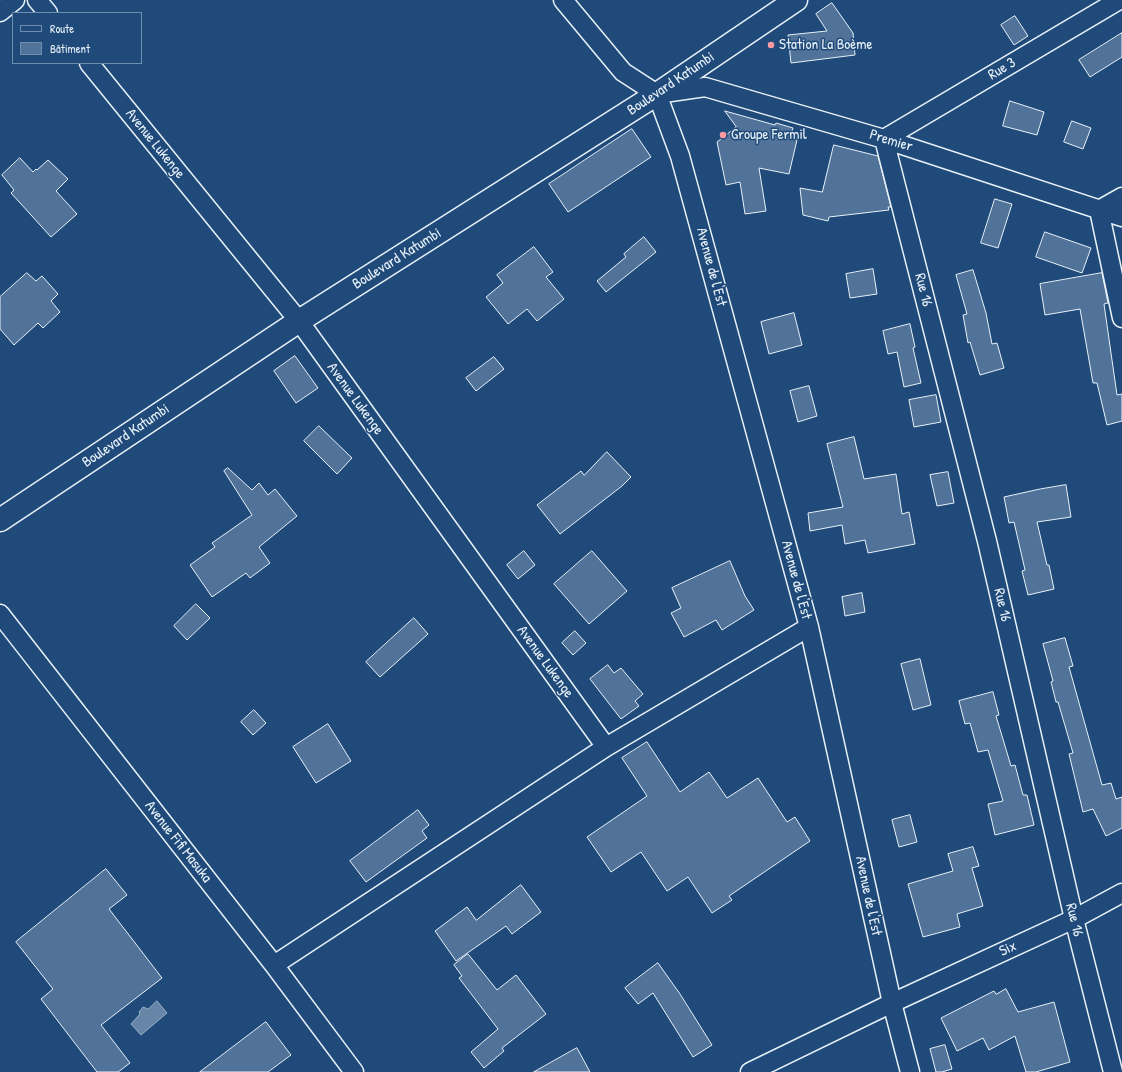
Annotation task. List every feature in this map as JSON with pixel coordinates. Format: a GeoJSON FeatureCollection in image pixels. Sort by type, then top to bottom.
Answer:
{"type":"FeatureCollection","features":[{"type":"Feature","properties":{"kind":"street"},"geometry":{"type":"LineString","coordinates":[[0,12],[15,0]]}},
{"type":"Feature","properties":{"kind":"street"},"geometry":{"type":"LineString","coordinates":[[37,0],[47,12]]}},
{"type":"Feature","properties":{"kind":"street"},"geometry":{"type":"LineString","coordinates":[[563,0],[623,72],[657,94]]}},
{"type":"Feature","properties":{"kind":"street","name":"Boulevard Katumbi"},"geometry":{"type":"LineString","coordinates":[[0,520],[299,321],[657,94],[796,0]]}},
{"type":"Feature","properties":{"kind":"street","name":"Rue 3"},"geometry":{"type":"LineString","coordinates":[[884,138],[1119,0]]}},
{"type":"Feature","properties":{"kind":"street","name":"Avenue Lukenge"},"geometry":{"type":"LineString","coordinates":[[90,64],[299,321],[606,747]]}},
{"type":"Feature","properties":{"kind":"street","name":"Premier"},"geometry":{"type":"LineString","coordinates":[[657,94],[705,87],[884,138],[1122,217]]}},
{"type":"Feature","properties":{"kind":"street","name":"Avenue de l'Est"},"geometry":{"type":"LineString","coordinates":[[657,94],[680,156],[809,627],[892,1003],[910,1072]]}},
{"type":"Feature","properties":{"kind":"street","name":"Rue 16"},"geometry":{"type":"LineString","coordinates":[[884,138],[987,540],[1074,918],[1113,1072]]}},
{"type":"Feature","properties":{"kind":"street"},"geometry":{"type":"LineString","coordinates":[[1122,197],[1099,210],[1122,318]]}},
{"type":"Feature","properties":{"kind":"street","name":"Avenue Fifi Masuka"},"geometry":{"type":"LineString","coordinates":[[0,614],[274,965],[354,1072]]}},
{"type":"Feature","properties":{"kind":"street"},"geometry":{"type":"LineString","coordinates":[[274,965],[606,747],[809,627]]}},
{"type":"Feature","properties":{"kind":"street","name":"Six"},"geometry":{"type":"LineString","coordinates":[[750,1072],[892,1003],[1074,918],[1122,893]]}},
{"type":"Feature","properties":{"kind":"water"},"geometry":{"type":"Polygon","coordinates":[[[157,1001],[167,1013],[141,1035],[131,1024],[140,1014],[139,1012],[143,1007],[148,1009],[157,1001]]]}},
{"type":"Feature","properties":{"kind":"building"},"geometry":{"type":"Polygon","coordinates":[[[832,3],[853,33],[855,55],[791,63],[788,35],[827,31],[816,14],[832,3]]]}},
{"type":"Feature","properties":{"kind":"building"},"geometry":{"type":"Polygon","coordinates":[[[1015,16],[1028,36],[1014,45],[1001,25],[1015,16]]]}},
{"type":"Feature","properties":{"kind":"building"},"geometry":{"type":"Polygon","coordinates":[[[1122,33],[1122,57],[1090,77],[1079,60],[1122,33]]]}},
{"type":"Feature","properties":{"kind":"building"},"geometry":{"type":"Polygon","coordinates":[[[1010,101],[1044,112],[1037,135],[1003,126],[1010,101]]]}},
{"type":"Feature","properties":{"kind":"building"},"geometry":{"type":"Polygon","coordinates":[[[725,111],[775,125],[776,123],[793,128],[790,138],[797,140],[789,174],[759,168],[766,211],[745,214],[740,182],[726,185],[717,142],[736,127],[725,111]]]}},
{"type":"Feature","properties":{"kind":"building"},"geometry":{"type":"Polygon","coordinates":[[[1072,121],[1091,128],[1083,149],[1064,142],[1072,121]]]}},
{"type":"Feature","properties":{"kind":"building"},"geometry":{"type":"Polygon","coordinates":[[[632,129],[651,157],[568,212],[549,184],[632,129]]]}},
{"type":"Feature","properties":{"kind":"building"},"geometry":{"type":"Polygon","coordinates":[[[834,145],[878,156],[891,207],[888,207],[889,210],[829,217],[828,221],[803,215],[800,188],[822,192],[834,145]]]}},
{"type":"Feature","properties":{"kind":"building"},"geometry":{"type":"Polygon","coordinates":[[[20,158],[33,172],[48,160],[68,179],[56,191],[77,214],[51,237],[11,193],[14,190],[2,175],[20,158]]]}},
{"type":"Feature","properties":{"kind":"building"},"geometry":{"type":"Polygon","coordinates":[[[995,199],[1012,204],[998,248],[981,243],[995,199]]]}},
{"type":"Feature","properties":{"kind":"building"},"geometry":{"type":"Polygon","coordinates":[[[1045,232],[1091,248],[1082,273],[1036,257],[1045,232]]]}},
{"type":"Feature","properties":{"kind":"building"},"geometry":{"type":"Polygon","coordinates":[[[644,237],[656,252],[606,292],[597,281],[626,257],[624,254],[644,237]]]}},
{"type":"Feature","properties":{"kind":"building"},"geometry":{"type":"Polygon","coordinates":[[[534,247],[553,272],[546,277],[564,299],[537,321],[527,309],[508,324],[486,297],[503,283],[497,275],[534,247]]]}},
{"type":"Feature","properties":{"kind":"building"},"geometry":{"type":"Polygon","coordinates":[[[873,269],[877,294],[850,298],[846,274],[873,269]]]}},
{"type":"Feature","properties":{"kind":"building"},"geometry":{"type":"Polygon","coordinates":[[[973,270],[986,313],[992,344],[997,343],[1004,368],[980,375],[970,342],[968,343],[963,315],[967,314],[956,275],[973,270]]]}},
{"type":"Feature","properties":{"kind":"building"},"geometry":{"type":"Polygon","coordinates":[[[27,273],[36,281],[42,276],[58,294],[51,301],[60,312],[43,328],[38,323],[14,345],[0,329],[0,297],[27,273]]]}},
{"type":"Feature","properties":{"kind":"building"},"geometry":{"type":"Polygon","coordinates":[[[1102,273],[1108,303],[1104,304],[1117,395],[1122,394],[1122,421],[1107,425],[1097,383],[1093,383],[1080,309],[1045,315],[1040,284],[1102,273]]]}},
{"type":"Feature","properties":{"kind":"building"},"geometry":{"type":"Polygon","coordinates":[[[794,313],[802,345],[769,354],[761,322],[794,313]]]}},
{"type":"Feature","properties":{"kind":"building"},"geometry":{"type":"Polygon","coordinates":[[[910,324],[915,347],[913,348],[921,383],[904,387],[897,352],[888,354],[883,331],[910,324]]]}},
{"type":"Feature","properties":{"kind":"building"},"geometry":{"type":"Polygon","coordinates":[[[295,356],[318,388],[296,403],[274,371],[295,356]]]}},
{"type":"Feature","properties":{"kind":"building"},"geometry":{"type":"Polygon","coordinates":[[[494,357],[504,369],[476,391],[466,378],[494,357]]]}},
{"type":"Feature","properties":{"kind":"building"},"geometry":{"type":"Polygon","coordinates":[[[809,386],[817,416],[798,422],[790,391],[809,386]]]}},
{"type":"Feature","properties":{"kind":"building"},"geometry":{"type":"Polygon","coordinates":[[[936,395],[941,422],[914,427],[909,400],[936,395]]]}},
{"type":"Feature","properties":{"kind":"building"},"geometry":{"type":"Polygon","coordinates":[[[319,426],[352,458],[337,474],[304,441],[319,426]]]}},
{"type":"Feature","properties":{"kind":"building"},"geometry":{"type":"Polygon","coordinates":[[[854,437],[864,479],[896,474],[902,514],[909,512],[915,544],[868,553],[865,540],[845,544],[842,525],[810,531],[808,513],[843,507],[827,444],[854,437]]]}},
{"type":"Feature","properties":{"kind":"building"},"geometry":{"type":"Polygon","coordinates":[[[607,452],[631,477],[622,486],[560,534],[537,505],[581,471],[584,475],[607,452]]]}},
{"type":"Feature","properties":{"kind":"building"},"geometry":{"type":"Polygon","coordinates":[[[228,468],[252,490],[259,483],[268,495],[275,489],[297,516],[259,547],[270,563],[250,578],[246,573],[212,597],[190,565],[215,547],[212,543],[252,515],[224,471],[228,468]]]}},
{"type":"Feature","properties":{"kind":"building"},"geometry":{"type":"Polygon","coordinates":[[[948,472],[954,503],[937,506],[930,475],[948,472]]]}},
{"type":"Feature","properties":{"kind":"building"},"geometry":{"type":"Polygon","coordinates":[[[1066,485],[1071,517],[1037,522],[1054,589],[1028,595],[1022,571],[1025,570],[1014,522],[1009,523],[1004,497],[1066,485]]]}},
{"type":"Feature","properties":{"kind":"building"},"geometry":{"type":"Polygon","coordinates":[[[524,551],[535,565],[518,579],[507,565],[524,551]]]}},
{"type":"Feature","properties":{"kind":"building"},"geometry":{"type":"Polygon","coordinates":[[[592,551],[627,591],[589,624],[554,584],[592,551]]]}},
{"type":"Feature","properties":{"kind":"building"},"geometry":{"type":"Polygon","coordinates":[[[730,561],[745,596],[754,610],[722,630],[716,620],[684,637],[671,613],[681,608],[672,588],[730,561]]]}},
{"type":"Feature","properties":{"kind":"building"},"geometry":{"type":"Polygon","coordinates":[[[862,593],[865,612],[845,616],[842,597],[862,593]]]}},
{"type":"Feature","properties":{"kind":"building"},"geometry":{"type":"Polygon","coordinates":[[[196,604],[210,618],[187,640],[174,626],[196,604]]]}},
{"type":"Feature","properties":{"kind":"building"},"geometry":{"type":"Polygon","coordinates":[[[414,618],[428,634],[380,677],[366,662],[414,618]]]}},
{"type":"Feature","properties":{"kind":"building"},"geometry":{"type":"Polygon","coordinates":[[[575,631],[586,643],[573,655],[562,643],[575,631]]]}},
{"type":"Feature","properties":{"kind":"building"},"geometry":{"type":"Polygon","coordinates":[[[1065,638],[1073,666],[1069,667],[1102,785],[1111,783],[1116,799],[1122,797],[1122,828],[1106,836],[1093,809],[1083,812],[1069,754],[1073,753],[1058,702],[1056,702],[1051,682],[1053,681],[1043,644],[1065,638]]]}},
{"type":"Feature","properties":{"kind":"building"},"geometry":{"type":"Polygon","coordinates":[[[920,659],[931,705],[913,710],[901,664],[920,659]]]}},
{"type":"Feature","properties":{"kind":"building"},"geometry":{"type":"Polygon","coordinates":[[[608,665],[614,673],[621,668],[643,694],[635,701],[639,706],[621,719],[590,679],[608,665]]]}},
{"type":"Feature","properties":{"kind":"building"},"geometry":{"type":"Polygon","coordinates":[[[993,692],[999,715],[996,716],[1011,766],[1015,765],[1023,795],[1027,795],[1034,825],[995,835],[988,804],[1003,801],[988,750],[978,752],[970,723],[965,724],[959,701],[993,692]]]}},
{"type":"Feature","properties":{"kind":"building"},"geometry":{"type":"Polygon","coordinates":[[[254,710],[266,723],[253,735],[241,722],[254,710]]]}},
{"type":"Feature","properties":{"kind":"building"},"geometry":{"type":"Polygon","coordinates":[[[328,724],[351,761],[316,783],[293,747],[328,724]]]}},
{"type":"Feature","properties":{"kind":"building"},"geometry":{"type":"Polygon","coordinates":[[[647,742],[680,792],[709,772],[727,798],[758,778],[787,822],[795,817],[810,841],[729,896],[732,900],[712,913],[688,877],[667,891],[641,852],[611,872],[587,837],[647,796],[622,758],[647,742]]]}},
{"type":"Feature","properties":{"kind":"building"},"geometry":{"type":"Polygon","coordinates":[[[418,810],[429,825],[422,831],[427,838],[366,882],[350,861],[418,810]]]}},
{"type":"Feature","properties":{"kind":"building"},"geometry":{"type":"Polygon","coordinates":[[[910,815],[917,842],[899,847],[892,820],[910,815]]]}},
{"type":"Feature","properties":{"kind":"building"},"geometry":{"type":"Polygon","coordinates":[[[973,847],[979,866],[972,868],[983,906],[957,914],[960,927],[923,937],[908,884],[953,871],[948,854],[973,847]]]}},
{"type":"Feature","properties":{"kind":"building"},"geometry":{"type":"Polygon","coordinates":[[[106,869],[127,895],[109,909],[162,978],[101,1025],[130,1063],[118,1072],[97,1072],[41,999],[53,989],[16,942],[106,869]]]}},
{"type":"Feature","properties":{"kind":"building"},"geometry":{"type":"Polygon","coordinates":[[[521,885],[541,912],[512,934],[506,926],[456,961],[435,931],[467,907],[476,920],[521,885]]]}},
{"type":"Feature","properties":{"kind":"building"},"geometry":{"type":"Polygon","coordinates":[[[468,954],[497,990],[516,975],[546,1014],[502,1048],[504,1051],[484,1068],[471,1052],[498,1029],[459,978],[462,976],[454,965],[468,954]]]}},
{"type":"Feature","properties":{"kind":"building"},"geometry":{"type":"Polygon","coordinates":[[[658,963],[680,994],[712,1045],[693,1057],[653,993],[638,1004],[625,988],[658,963]]]}},
{"type":"Feature","properties":{"kind":"building"},"geometry":{"type":"Polygon","coordinates":[[[1006,989],[1018,1012],[1054,1002],[1070,1062],[1036,1072],[1026,1072],[1015,1036],[989,1050],[983,1038],[957,1051],[941,1018],[994,991],[996,994],[1006,989]]]}},
{"type":"Feature","properties":{"kind":"building"},"geometry":{"type":"Polygon","coordinates":[[[266,1022],[291,1055],[268,1072],[200,1072],[266,1022]]]}},
{"type":"Feature","properties":{"kind":"building"},"geometry":{"type":"Polygon","coordinates":[[[945,1045],[952,1069],[936,1072],[930,1049],[945,1045]]]}},
{"type":"Feature","properties":{"kind":"building"},"geometry":{"type":"Polygon","coordinates":[[[577,1048],[590,1072],[534,1072],[577,1048]]]}},
{"type":"Feature","properties":{"kind":"place","name":"Station La Boème"},"geometry":{"type":"Point","coordinates":[771,45]}},
{"type":"Feature","properties":{"kind":"place","name":"Groupe Fermil"},"geometry":{"type":"Point","coordinates":[723,135]}}]}
